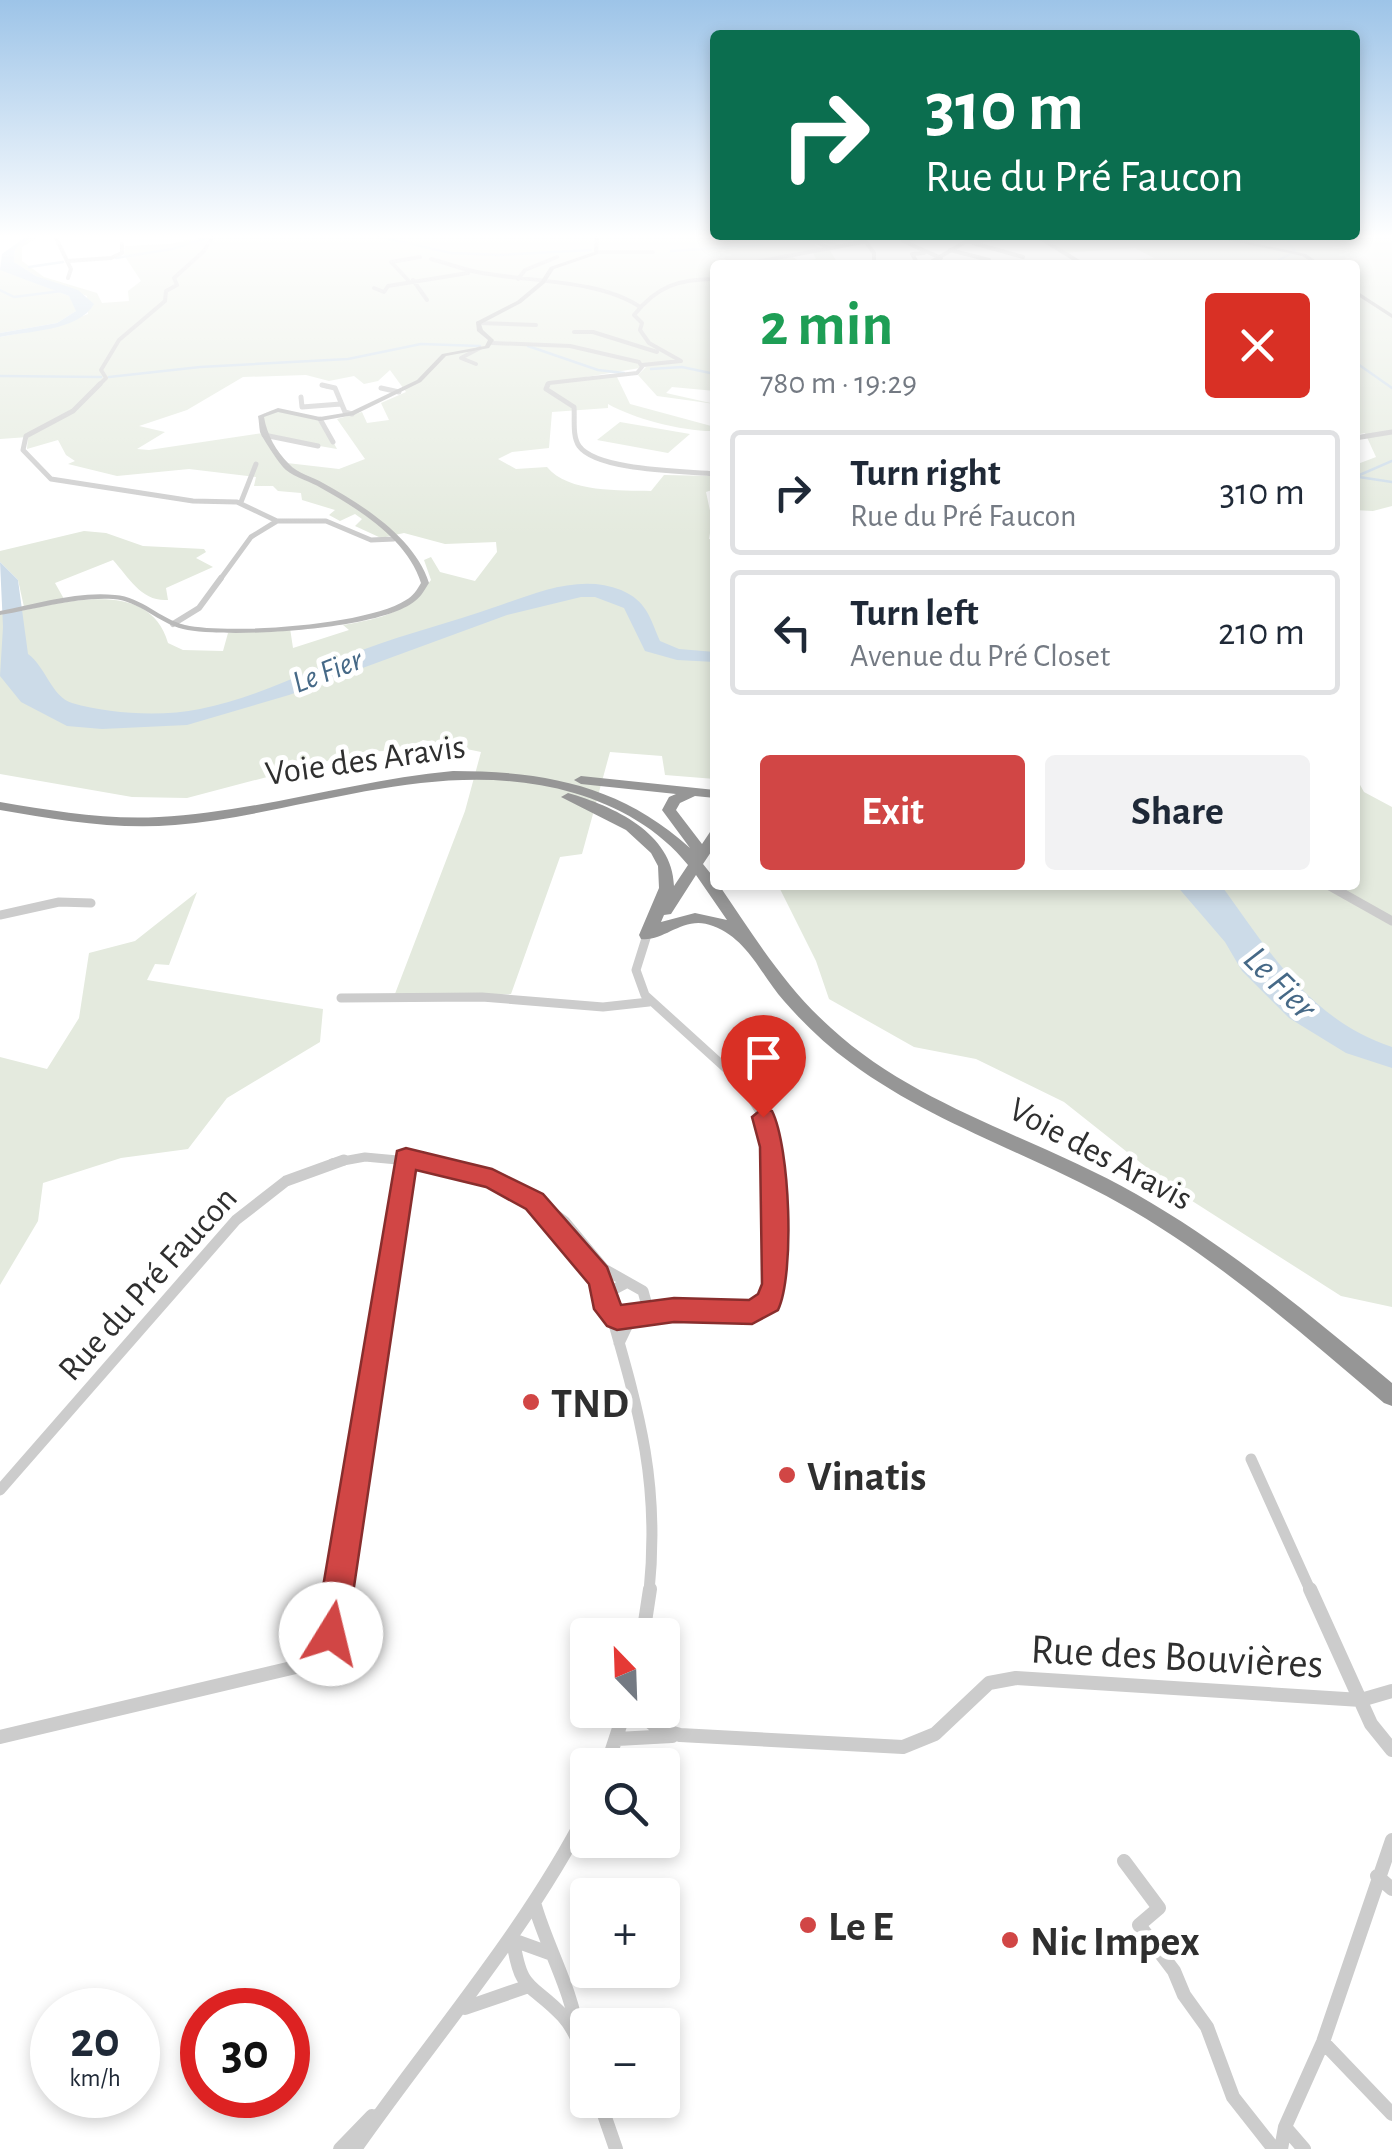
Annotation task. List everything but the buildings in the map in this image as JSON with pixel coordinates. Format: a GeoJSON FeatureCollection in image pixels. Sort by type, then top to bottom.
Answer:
{"type":"FeatureCollection","features":[{"type":"Feature","properties":{"kind":"highway","name":"Voie des Aravis"},"geometry":{"type":"LineString","coordinates":[[0,803],[138,816],[221,808],[425,771],[494,769],[550,776],[599,789],[646,810],[710,864]]}},
{"type":"Feature","properties":{"kind":"highway","name":"Voie des Aravis"},"geometry":{"type":"LineString","coordinates":[[0,803],[96,820],[164,821],[383,783],[459,774],[516,777],[576,788],[625,806],[662,829],[690,854],[710,884]]}},
{"type":"Feature","properties":{"kind":"highway"},"geometry":{"type":"LineString","coordinates":[[550,776],[638,789],[709,792]]}},
{"type":"Feature","properties":{"kind":"highway"},"geometry":{"type":"LineString","coordinates":[[383,783],[499,782],[577,800],[620,821],[652,846],[665,866],[667,885],[648,934]]}},
{"type":"Feature","properties":{"kind":"highway"},"geometry":{"type":"LineString","coordinates":[[702,854],[669,810],[679,797],[709,792]]}},
{"type":"Feature","properties":{"kind":"highway"},"geometry":{"type":"LineString","coordinates":[[648,934],[710,843]]}},
{"type":"Feature","properties":{"kind":"highway"},"geometry":{"type":"LineString","coordinates":[[667,885],[687,876]]}},
{"type":"Feature","properties":{"kind":"highway","name":"Voie des Aravis"},"geometry":{"type":"LineString","coordinates":[[714,890],[812,1022],[852,1055],[916,1093],[1081,1174],[1164,1221],[1251,1282],[1392,1396]]}},
{"type":"Feature","properties":{"kind":"highway","name":"Voie des Aravis"},"geometry":{"type":"LineString","coordinates":[[728,890],[776,977]]}},
{"type":"Feature","properties":{"kind":"highway"},"geometry":{"type":"LineString","coordinates":[[648,934],[673,920],[701,916],[722,921],[749,942]]}},
{"type":"Feature","properties":{"kind":"street"},"geometry":{"type":"LineString","coordinates":[[127,336],[108,355],[101,370],[106,378],[95,392],[69,414],[26,436],[23,453],[47,478],[194,502],[241,502],[276,521],[326,520],[371,540],[394,540]]}},
{"type":"Feature","properties":{"kind":"street"},"geometry":{"type":"LineString","coordinates":[[487,336],[492,343]]}},
{"type":"Feature","properties":{"kind":"street"},"geometry":{"type":"LineString","coordinates":[[606,336],[654,352],[664,351]]}},
{"type":"Feature","properties":{"kind":"street"},"geometry":{"type":"LineString","coordinates":[[476,364],[461,358],[492,343],[570,346],[642,365],[680,362],[644,336]]}},
{"type":"Feature","properties":{"kind":"street"},"geometry":{"type":"LineString","coordinates":[[0,613],[88,598],[129,599],[140,601],[172,624],[209,630],[348,622],[379,616],[410,602],[424,583],[421,564],[306,474],[289,469],[264,434],[262,416],[287,410],[320,420],[352,414],[424,378],[444,355],[480,348]]}},
{"type":"Feature","properties":{"kind":"street"},"geometry":{"type":"LineString","coordinates":[[642,365],[634,374],[562,379],[546,389],[574,408],[577,442],[586,452],[638,468],[710,474]]}},
{"type":"Feature","properties":{"kind":"street"},"geometry":{"type":"LineString","coordinates":[[322,385],[335,388],[344,412],[352,414]]}},
{"type":"Feature","properties":{"kind":"street"},"geometry":{"type":"LineString","coordinates":[[381,388],[399,392]]}},
{"type":"Feature","properties":{"kind":"street"},"geometry":{"type":"LineString","coordinates":[[301,397],[302,407],[341,404]]}},
{"type":"Feature","properties":{"kind":"street"},"geometry":{"type":"LineString","coordinates":[[320,420],[333,442]]}},
{"type":"Feature","properties":{"kind":"street"},"geometry":{"type":"LineString","coordinates":[[1360,437],[1392,432]]}},
{"type":"Feature","properties":{"kind":"street"},"geometry":{"type":"LineString","coordinates":[[264,434],[318,446]]}},
{"type":"Feature","properties":{"kind":"street"},"geometry":{"type":"LineString","coordinates":[[241,502],[256,464]]}},
{"type":"Feature","properties":{"kind":"street"},"geometry":{"type":"LineString","coordinates":[[172,624],[199,608],[251,537],[276,521]]}},
{"type":"Feature","properties":{"kind":"street"},"geometry":{"type":"LineString","coordinates":[[1337,890],[1392,921]]}},
{"type":"Feature","properties":{"kind":"street"},"geometry":{"type":"LineString","coordinates":[[0,916],[60,902],[91,903]]}},
{"type":"Feature","properties":{"kind":"street"},"geometry":{"type":"LineString","coordinates":[[611,1314],[634,1317],[674,1310],[746,1313],[769,1302],[775,1284],[772,1147],[760,1110],[739,1078],[647,999],[636,968],[648,934]]}},
{"type":"Feature","properties":{"kind":"street"},"geometry":{"type":"LineString","coordinates":[[342,998],[531,998],[612,1010],[647,999]]}},
{"type":"Feature","properties":{"kind":"street","name":"Rue du Pré Faucon"},"geometry":{"type":"LineString","coordinates":[[0,1490],[256,1201],[299,1174],[334,1160],[372,1154],[482,1175],[559,1216],[605,1271],[626,1283]]}},
{"type":"Feature","properties":{"kind":"street"},"geometry":{"type":"LineString","coordinates":[[0,1737],[300,1666],[324,1649],[334,1620],[406,1158]]}},
{"type":"Feature","properties":{"kind":"street","name":"Rue du Pré Faucon"},"geometry":{"type":"LineString","coordinates":[[534,1201],[598,1276],[606,1298]]}},
{"type":"Feature","properties":{"kind":"street"},"geometry":{"type":"LineString","coordinates":[[644,1618],[653,1556],[651,1475],[636,1397],[606,1298],[613,1288],[626,1283],[674,1310]]}},
{"type":"Feature","properties":{"kind":"street"},"geometry":{"type":"LineString","coordinates":[[619,1344],[644,1307],[646,1296]]}},
{"type":"Feature","properties":{"kind":"street"},"geometry":{"type":"LineString","coordinates":[[1252,1459],[1371,1724],[1392,1750]]}},
{"type":"Feature","properties":{"kind":"street","name":"Rue des Bouvières"},"geometry":{"type":"LineString","coordinates":[[617,1740],[680,1735],[903,1747],[935,1734],[990,1683],[1028,1677],[1165,1690],[1361,1700],[1392,1692]]}},
{"type":"Feature","properties":{"kind":"street"},"geometry":{"type":"LineString","coordinates":[[614,1748],[620,1728]]}},
{"type":"Feature","properties":{"kind":"street","name":"Rue des Bouvières"},"geometry":{"type":"LineString","coordinates":[[658,1728],[680,1735]]}},
{"type":"Feature","properties":{"kind":"street"},"geometry":{"type":"LineString","coordinates":[[1278,2149],[1322,2042],[1392,1840]]}},
{"type":"Feature","properties":{"kind":"street"},"geometry":{"type":"LineString","coordinates":[[355,2149],[385,2104],[513,1940],[570,1843]]}},
{"type":"Feature","properties":{"kind":"street"},"geometry":{"type":"LineString","coordinates":[[1124,1861],[1159,1908],[1139,1925],[1174,1971],[1184,1995],[1206,2027],[1233,2097],[1278,2149]]}},
{"type":"Feature","properties":{"kind":"street"},"geometry":{"type":"LineString","coordinates":[[1377,1876],[1392,1889]]}},
{"type":"Feature","properties":{"kind":"street"},"geometry":{"type":"LineString","coordinates":[[535,1906],[549,1954],[566,1982],[574,2008]]}},
{"type":"Feature","properties":{"kind":"street"},"geometry":{"type":"LineString","coordinates":[[513,1940],[549,1954]]}},
{"type":"Feature","properties":{"kind":"street"},"geometry":{"type":"LineString","coordinates":[[513,1940],[517,1968],[526,1987],[564,2017],[570,2027]]}},
{"type":"Feature","properties":{"kind":"street"},"geometry":{"type":"LineString","coordinates":[[462,2008],[526,1987]]}},
{"type":"Feature","properties":{"kind":"street"},"geometry":{"type":"LineString","coordinates":[[1322,2042],[1392,2114]]}},
{"type":"Feature","properties":{"kind":"street"},"geometry":{"type":"LineString","coordinates":[[340,2149],[385,2104]]}},
{"type":"Feature","properties":{"kind":"street"},"geometry":{"type":"LineString","coordinates":[[606,2118],[616,2149]]}},
{"type":"Feature","properties":{"kind":"street"},"geometry":{"type":"LineString","coordinates":[[1285,2127],[1304,2149]]}},
{"type":"Feature","properties":{"kind":"shaded area"},"geometry":{"type":"Polygon","coordinates":[[[710,336],[710,391],[672,387],[666,393],[710,403],[657,396],[638,375],[646,367],[586,377],[617,377],[630,404],[710,426],[710,431],[660,423],[608,404],[608,408],[552,412],[549,448],[512,452],[498,459],[516,469],[547,467],[568,482],[610,490],[651,491],[664,475],[710,476],[710,491],[706,492],[710,511],[710,779],[665,775],[662,756],[610,752],[582,854],[560,857],[511,994],[393,999],[465,811],[481,752],[423,740],[406,750],[362,752],[187,798],[132,797],[0,774],[0,615],[71,601],[120,601],[141,608],[157,621],[168,643],[183,650],[223,651],[228,633],[290,628],[293,648],[349,630],[343,625],[403,607],[431,580],[424,560],[431,557],[440,572],[475,581],[497,552],[496,542],[445,544],[404,533],[381,538],[355,526],[362,519],[355,514],[340,521],[329,515],[335,510],[302,500],[301,493],[254,486],[256,477],[189,469],[117,476],[68,464],[75,461],[66,455],[58,440],[27,449],[28,437],[0,439],[0,337],[710,336]],[[390,370],[378,381],[364,384],[354,376],[329,381],[306,375],[243,377],[187,410],[139,426],[165,432],[137,449],[263,433],[263,414],[273,410],[322,421],[337,449],[267,437],[287,463],[339,469],[365,459],[337,419],[362,412],[367,423],[389,420],[381,403],[406,392],[390,370]]]}},
{"type":"Feature","properties":{"kind":"shaded area"},"geometry":{"type":"Polygon","coordinates":[[[1360,336],[1392,336],[1392,506],[1373,511],[1360,510],[1360,463],[1376,457],[1365,433],[1360,434],[1360,336]]]}},
{"type":"Feature","properties":{"kind":"shaded area"},"geometry":{"type":"Polygon","coordinates":[[[620,422],[690,434],[668,453],[597,440],[620,422]]]}},
{"type":"Feature","properties":{"kind":"shaded area"},"geometry":{"type":"Polygon","coordinates":[[[84,531],[106,533],[143,546],[204,549],[206,552],[196,558],[213,567],[166,588],[168,600],[159,600],[137,588],[113,560],[55,583],[64,599],[24,607],[18,580],[0,562],[0,551],[84,531]]]}},
{"type":"Feature","properties":{"kind":"shaded area"},"geometry":{"type":"Polygon","coordinates":[[[1360,785],[1364,792],[1392,807],[1392,1307],[1341,1296],[1175,1190],[1064,1102],[976,1059],[914,1047],[829,999],[816,961],[780,890],[1360,890],[1360,785]]]}},
{"type":"Feature","properties":{"kind":"shaded area"},"geometry":{"type":"Polygon","coordinates":[[[197,892],[169,965],[155,964],[147,980],[323,1009],[320,1042],[227,1098],[188,1149],[121,1158],[43,1183],[38,1221],[0,1285],[0,1057],[47,1069],[79,1018],[89,953],[135,941],[197,892]]]}},
{"type":"Feature","properties":{"kind":"water","name":"Le Fier"},"geometry":{"type":"Polygon","coordinates":[[[0,562],[18,580],[28,654],[54,688],[72,703],[136,713],[169,713],[221,704],[381,643],[573,584],[605,585],[630,594],[646,611],[660,641],[679,649],[710,652],[710,662],[677,660],[645,651],[624,608],[595,597],[581,597],[507,615],[289,695],[187,725],[102,729],[67,726],[21,702],[0,676],[0,562]]]}},
{"type":"Feature","properties":{"kind":"water","name":"Le Fier"},"geometry":{"type":"Polygon","coordinates":[[[1180,890],[1225,890],[1275,958],[1315,1001],[1337,1020],[1392,1047],[1392,1068],[1346,1053],[1289,1018],[1242,971],[1225,942],[1180,890]]]}},
{"type":"Feature","properties":{"kind":"waterway"},"geometry":{"type":"LineString","coordinates":[[109,377],[200,367],[348,359],[421,344],[480,346]]}},
{"type":"Feature","properties":{"kind":"waterway"},"geometry":{"type":"LineString","coordinates":[[528,346],[598,370],[624,373]]}},
{"type":"Feature","properties":{"kind":"waterway"},"geometry":{"type":"LineString","coordinates":[[1360,366],[1392,388]]}},
{"type":"Feature","properties":{"kind":"waterway"},"geometry":{"type":"LineString","coordinates":[[651,369],[682,367],[710,373]]}},
{"type":"Feature","properties":{"kind":"waterway"},"geometry":{"type":"LineString","coordinates":[[0,376],[101,377]]}},
{"type":"Feature","properties":{"kind":"waterway"},"geometry":{"type":"LineString","coordinates":[[1360,475],[1392,461]]}},
{"type":"Feature","properties":{"kind":"waterway"},"geometry":{"type":"LineString","coordinates":[[1360,477],[1392,482]]}},
{"type":"Feature","properties":{"kind":"place","name":"TND"},"geometry":{"type":"Point","coordinates":[531,1402]}},
{"type":"Feature","properties":{"kind":"place","name":"Vinatis"},"geometry":{"type":"Point","coordinates":[787,1475]}},
{"type":"Feature","properties":{"kind":"place","name":"Le E"},"geometry":{"type":"Point","coordinates":[808,1925]}},
{"type":"Feature","properties":{"kind":"place","name":"Nic Impex"},"geometry":{"type":"Point","coordinates":[1010,1940]}},
{"type":"Feature","properties":{"kind":"route"},"geometry":{"type":"LineString","coordinates":[[331,1634],[406,1158],[492,1178],[534,1201],[598,1276],[605,1289],[607,1309],[617,1318],[674,1310],[752,1312],[769,1302],[775,1284],[772,1147],[763,1117]]}}]}
